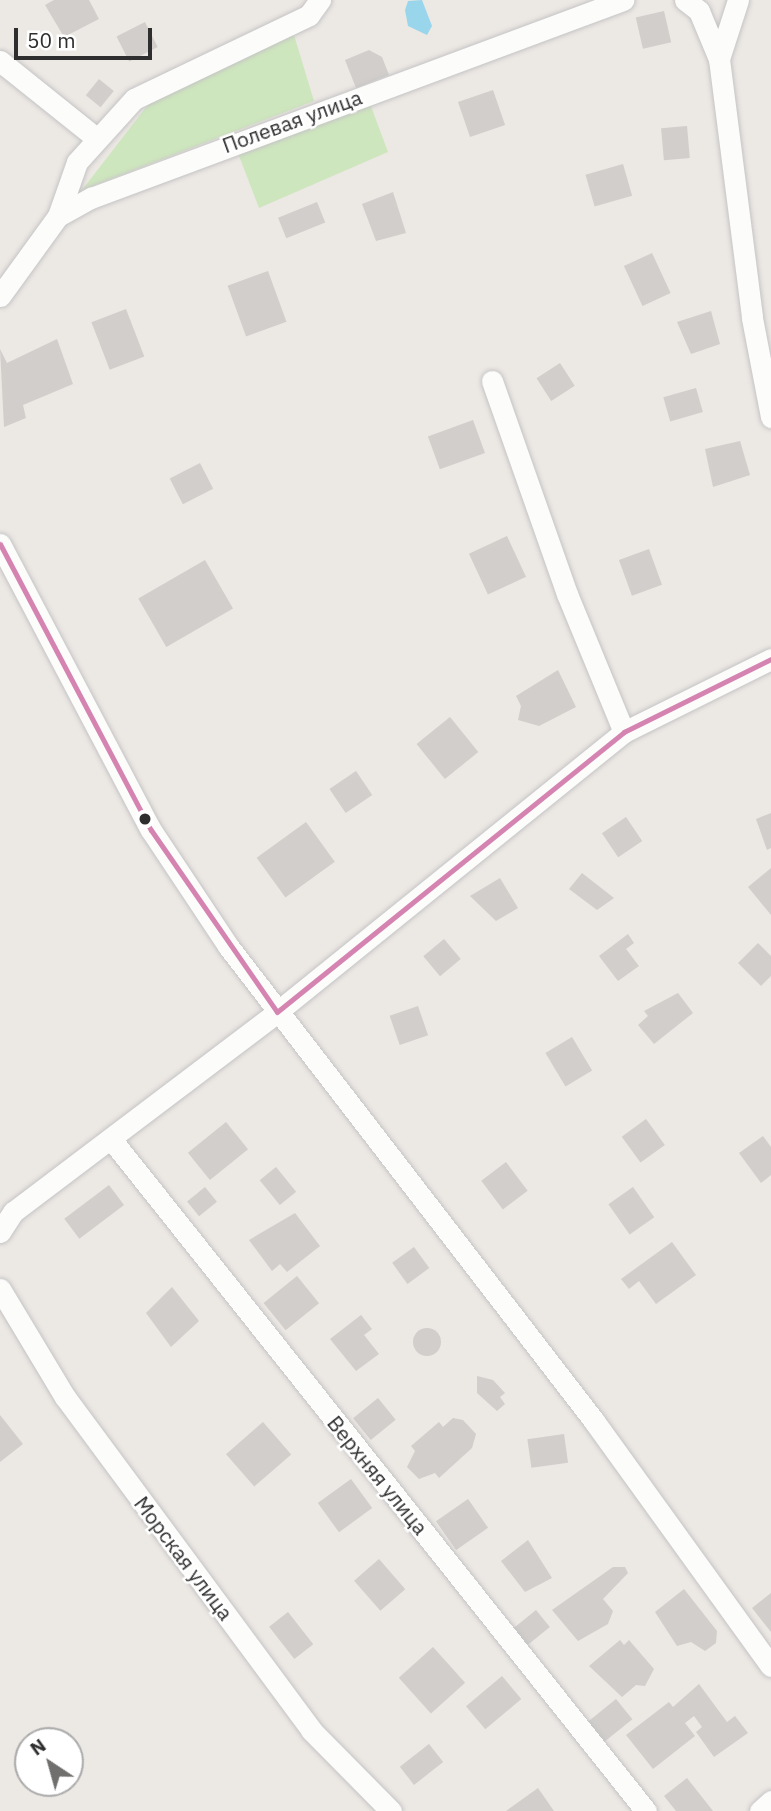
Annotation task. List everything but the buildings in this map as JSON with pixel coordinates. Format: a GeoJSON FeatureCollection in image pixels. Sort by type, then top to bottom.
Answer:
{"type":"FeatureCollection","features":[{"type":"Feature","properties":{"kind":"street"},"geometry":{"type":"LineString","coordinates":[[58,216],[70,176],[96,138],[148,88],[309,15],[320,0]]}},
{"type":"Feature","properties":{"kind":"street","name":"Полевая улица"},"geometry":{"type":"LineString","coordinates":[[0,296],[58,216],[156,172],[623,0]]}},
{"type":"Feature","properties":{"kind":"street"},"geometry":{"type":"LineString","coordinates":[[685,0],[699,10],[719,59],[752,318],[771,417]]}},
{"type":"Feature","properties":{"kind":"street"},"geometry":{"type":"LineString","coordinates":[[719,59],[738,0]]}},
{"type":"Feature","properties":{"kind":"street"},"geometry":{"type":"LineString","coordinates":[[0,61],[96,138]]}},
{"type":"Feature","properties":{"kind":"street"},"geometry":{"type":"LineString","coordinates":[[492,381],[567,594],[624,732]]}},
{"type":"Feature","properties":{"kind":"street"},"geometry":{"type":"LineString","coordinates":[[0,544],[150,830],[277,1012],[594,1421],[771,1666]]}},
{"type":"Feature","properties":{"kind":"street"},"geometry":{"type":"LineString","coordinates":[[0,1232],[12,1212],[277,1012],[624,732],[771,659]]}},
{"type":"Feature","properties":{"kind":"street","name":"Верхняя улица"},"geometry":{"type":"LineString","coordinates":[[111,1139],[646,1811]]}},
{"type":"Feature","properties":{"kind":"street","name":"Морская улица"},"geometry":{"type":"LineString","coordinates":[[0,1289],[65,1397],[311,1730],[391,1811]]}},
{"type":"Feature","properties":{"kind":"street"},"geometry":{"type":"LineString","coordinates":[[760,1811],[771,1801]]}},
{"type":"Feature","properties":{"kind":"green space"},"geometry":{"type":"Polygon","coordinates":[[[294,35],[314,101],[82,190],[157,93],[294,35]]]}},
{"type":"Feature","properties":{"kind":"green space"},"geometry":{"type":"Polygon","coordinates":[[[369,101],[388,152],[259,208],[236,148],[369,101]]]}},
{"type":"Feature","properties":{"kind":"water"},"geometry":{"type":"Polygon","coordinates":[[[422,0],[432,26],[427,35],[408,26],[405,10],[408,1],[422,0]]]}},
{"type":"Feature","properties":{"kind":"transit line"},"geometry":{"type":"LineString","coordinates":[[0,544],[151,830],[277,1012]]}},
{"type":"Feature","properties":{"kind":"transit line"},"geometry":{"type":"LineString","coordinates":[[277,1012],[624,732],[771,659]]}}]}
